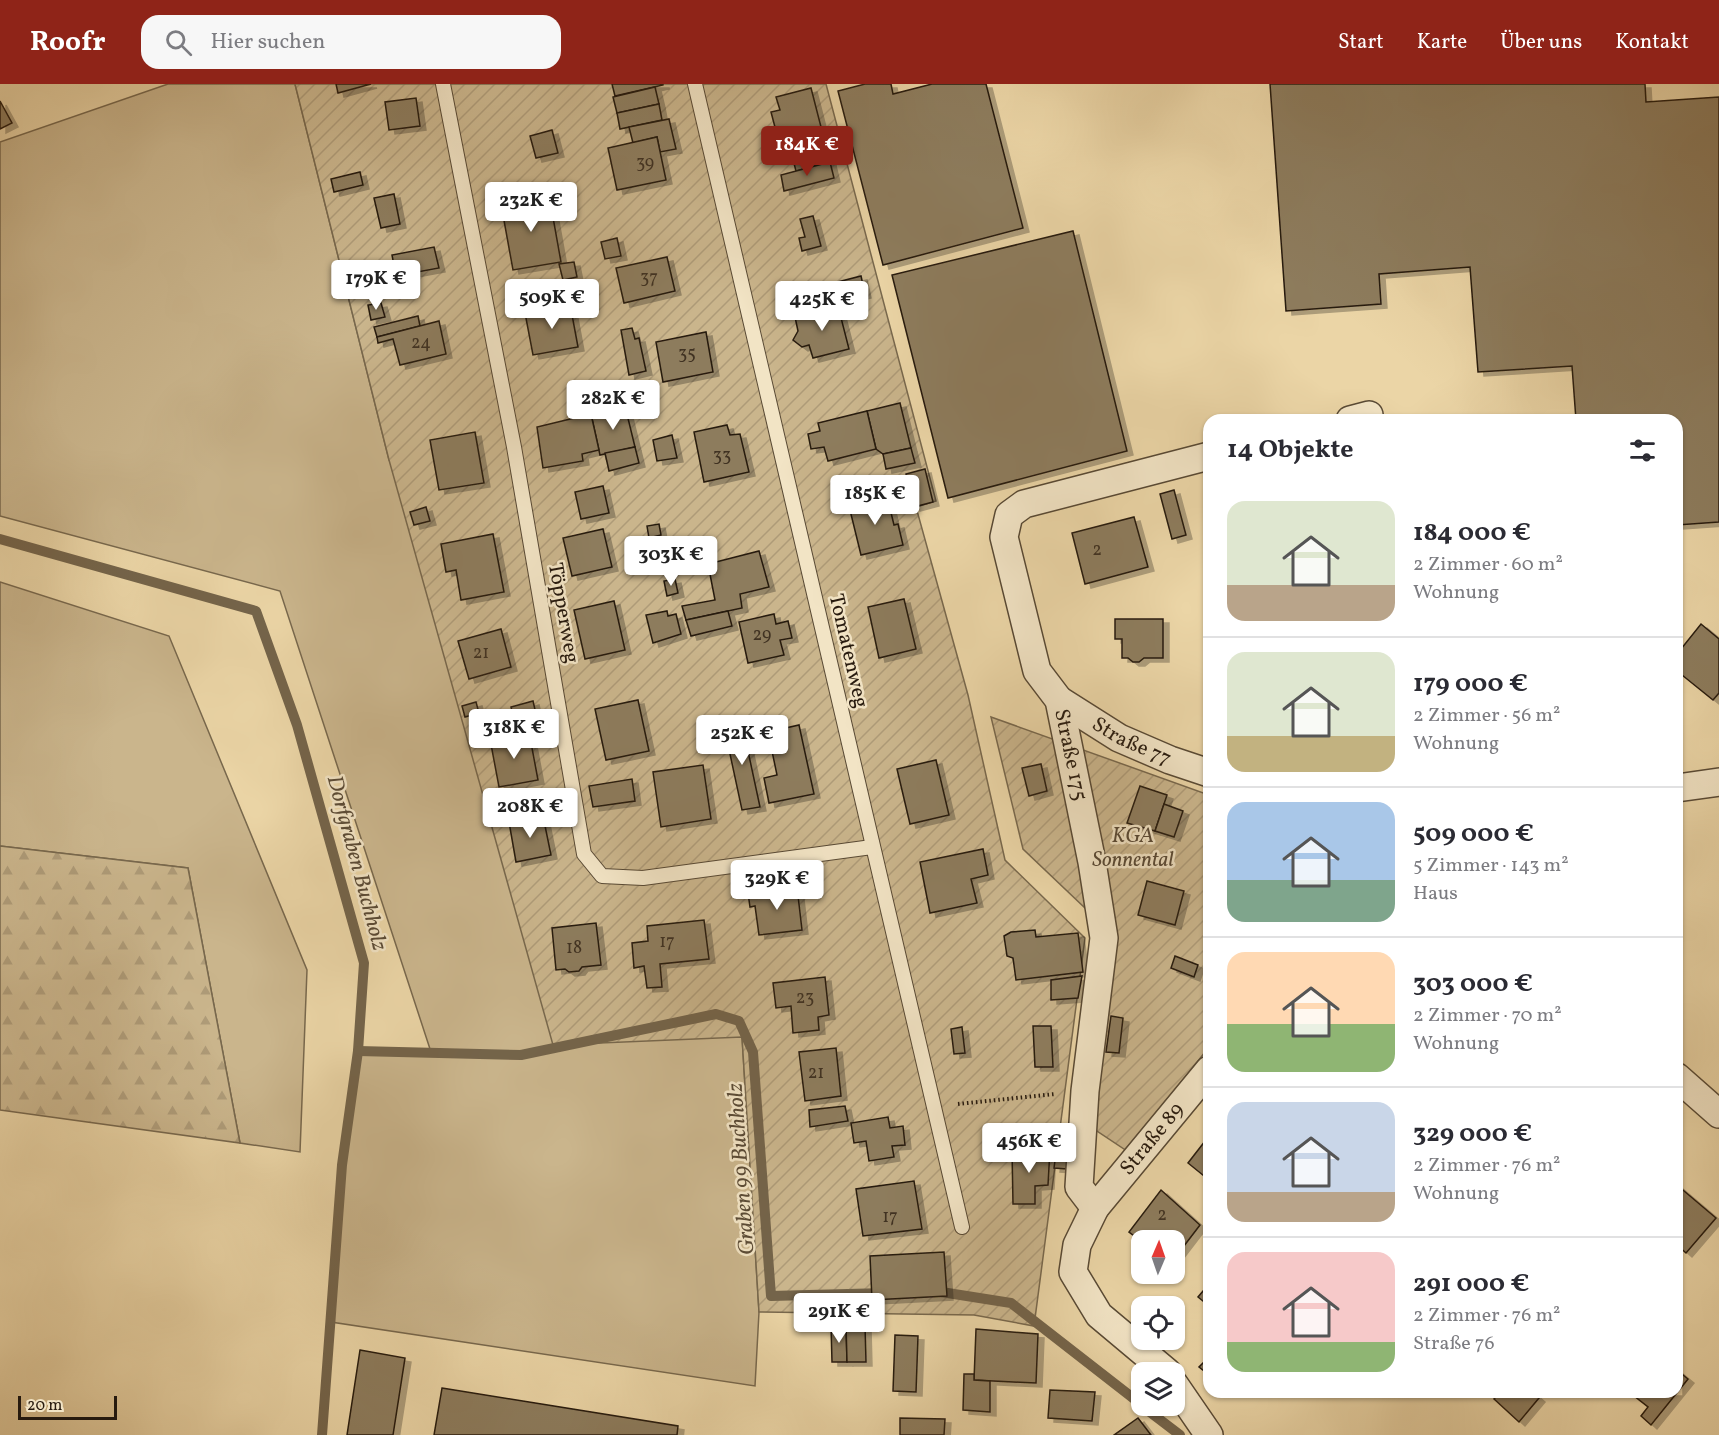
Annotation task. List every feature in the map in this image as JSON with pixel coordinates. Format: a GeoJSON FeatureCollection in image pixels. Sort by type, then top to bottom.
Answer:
{"type":"FeatureCollection","features":[{"type":"Feature","properties":{"kind":"street","name":"Straße 175"},"geometry":{"type":"LineString","coordinates":[[1095,1208],[1078,1188],[1085,1091],[1104,938],[1092,862],[1059,700],[1037,671],[1004,537],[1009,515],[1024,504],[1203,458]]}},
{"type":"Feature","properties":{"kind":"street","name":"Straße 77"},"geometry":{"type":"LineString","coordinates":[[1059,700],[1119,738],[1170,760],[1203,771]]}},
{"type":"Feature","properties":{"kind":"street"},"geometry":{"type":"LineString","coordinates":[[1683,787],[1719,782]]}},
{"type":"Feature","properties":{"kind":"street","name":"Straße 89"},"geometry":{"type":"LineString","coordinates":[[1155,1362],[1098,1315],[1072,1272],[1077,1245],[1095,1208],[1203,1077]]}},
{"type":"Feature","properties":{"kind":"street"},"geometry":{"type":"LineString","coordinates":[[1683,1082],[1719,1114]]}},
{"type":"Feature","properties":{"kind":"street"},"geometry":{"type":"LineString","coordinates":[[1185,1400],[1209,1435]]}},
{"type":"Feature","properties":{"kind":"lane","name":"Töpperweg"},"geometry":{"type":"LineString","coordinates":[[443,84],[514,447],[584,854],[602,876],[643,878],[872,847]]}},
{"type":"Feature","properties":{"kind":"lane","name":"Tomatenweg"},"geometry":{"type":"LineString","coordinates":[[695,84],[962,1227]]}},
{"type":"Feature","properties":{"kind":"path"},"geometry":{"type":"LineString","coordinates":[[933,1106],[1085,1091]]}},
{"type":"Feature","properties":{"kind":"green space"},"geometry":{"type":"Polygon","coordinates":[[[168,84],[295,84],[389,460],[742,1037],[759,1312],[755,1386],[331,1322],[342,1165],[358,1051],[431,1052],[280,591],[0,516],[0,142],[168,84]]]}},
{"type":"Feature","properties":{"kind":"green space","name":"KGA Sonnental"},"geometry":{"type":"Polygon","coordinates":[[[295,84],[826,84],[936,501],[916,507],[968,695],[1005,860],[1085,938],[1034,1326],[974,1315],[759,1312],[742,1037],[553,1045],[389,460],[295,84]]]}},
{"type":"Feature","properties":{"kind":"green space"},"geometry":{"type":"Polygon","coordinates":[[[0,582],[169,636],[307,970],[300,1152],[240,1143],[188,868],[0,846],[0,582]]]}},
{"type":"Feature","properties":{"kind":"green space","name":"KGA Sonnental"},"geometry":{"type":"Polygon","coordinates":[[[991,717],[1203,793],[1203,1055],[1127,1151],[1091,1127],[1106,928],[1023,849],[991,717]]]}},
{"type":"Feature","properties":{"kind":"green space"},"geometry":{"type":"Polygon","coordinates":[[[0,846],[188,868],[240,1143],[0,1110],[0,846]]]}},
{"type":"Feature","properties":{"kind":"building"},"geometry":{"type":"Polygon","coordinates":[[[336,84],[371,84],[338,93],[336,84]]]}},
{"type":"Feature","properties":{"kind":"building"},"geometry":{"type":"Polygon","coordinates":[[[612,84],[663,84],[663,85],[615,96],[612,84]]]}},
{"type":"Feature","properties":{"kind":"building"},"geometry":{"type":"Polygon","coordinates":[[[865,84],[891,84],[893,94],[932,84],[986,84],[1023,228],[883,265],[838,91],[865,84]]]}},
{"type":"Feature","properties":{"kind":"building"},"geometry":{"type":"Polygon","coordinates":[[[1270,84],[1645,84],[1646,102],[1719,97],[1719,522],[1683,525],[1683,414],[1576,414],[1572,366],[1478,372],[1470,267],[1379,274],[1381,304],[1286,311],[1270,84]]]}},
{"type":"Feature","properties":{"kind":"building"},"geometry":{"type":"Polygon","coordinates":[[[655,87],[659,104],[617,113],[613,97],[655,87]]]}},
{"type":"Feature","properties":{"kind":"building"},"geometry":{"type":"Polygon","coordinates":[[[811,88],[830,162],[796,171],[785,129],[776,131],[771,112],[780,110],[776,97],[811,88]]]}},
{"type":"Feature","properties":{"kind":"building"},"geometry":{"type":"Polygon","coordinates":[[[416,98],[420,126],[389,130],[385,102],[416,98]]]}},
{"type":"Feature","properties":{"kind":"building"},"geometry":{"type":"Polygon","coordinates":[[[0,101],[12,123],[0,129],[0,101]]]}},
{"type":"Feature","properties":{"kind":"building"},"geometry":{"type":"Polygon","coordinates":[[[659,104],[662,120],[620,129],[617,113],[659,104]]]}},
{"type":"Feature","properties":{"kind":"building"},"geometry":{"type":"Polygon","coordinates":[[[669,119],[676,149],[660,152],[657,137],[633,143],[629,127],[669,119]]]}},
{"type":"Feature","properties":{"kind":"building"},"geometry":{"type":"Polygon","coordinates":[[[552,130],[558,153],[536,158],[530,136],[552,130]]]}},
{"type":"Feature","properties":{"kind":"building"},"geometry":{"type":"Polygon","coordinates":[[[657,137],[666,180],[617,190],[608,148],[657,137]]]}},
{"type":"Feature","properties":{"kind":"building"},"geometry":{"type":"Polygon","coordinates":[[[830,162],[834,178],[784,191],[781,175],[830,162]]]}},
{"type":"Feature","properties":{"kind":"building"},"geometry":{"type":"Polygon","coordinates":[[[360,172],[363,185],[334,192],[331,179],[360,172]]]}},
{"type":"Feature","properties":{"kind":"building"},"geometry":{"type":"Polygon","coordinates":[[[394,194],[400,224],[381,228],[374,198],[394,194]]]}},
{"type":"Feature","properties":{"kind":"building"},"geometry":{"type":"Polygon","coordinates":[[[549,195],[561,262],[513,270],[501,204],[549,195]]]}},
{"type":"Feature","properties":{"kind":"building"},"geometry":{"type":"Polygon","coordinates":[[[813,216],[821,246],[802,251],[799,238],[805,237],[800,219],[813,216]]]}},
{"type":"Feature","properties":{"kind":"building"},"geometry":{"type":"Polygon","coordinates":[[[1073,231],[1127,451],[948,498],[892,275],[1073,231]]]}},
{"type":"Feature","properties":{"kind":"building"},"geometry":{"type":"Polygon","coordinates":[[[617,238],[621,256],[605,259],[601,242],[617,238]]]}},
{"type":"Feature","properties":{"kind":"building"},"geometry":{"type":"Polygon","coordinates":[[[434,247],[439,268],[396,276],[392,255],[434,247]]]}},
{"type":"Feature","properties":{"kind":"building"},"geometry":{"type":"Polygon","coordinates":[[[667,257],[675,291],[624,303],[616,268],[667,257]]]}},
{"type":"Feature","properties":{"kind":"building"},"geometry":{"type":"Polygon","coordinates":[[[574,262],[577,277],[563,280],[559,264],[574,262]]]}},
{"type":"Feature","properties":{"kind":"building"},"geometry":{"type":"Polygon","coordinates":[[[369,268],[373,281],[351,285],[348,272],[369,268]]]}},
{"type":"Feature","properties":{"kind":"building"},"geometry":{"type":"Polygon","coordinates":[[[861,276],[865,294],[827,304],[822,286],[861,276]]]}},
{"type":"Feature","properties":{"kind":"building"},"geometry":{"type":"Polygon","coordinates":[[[585,281],[587,289],[572,293],[569,284],[585,281]]]}},
{"type":"Feature","properties":{"kind":"building"},"geometry":{"type":"Polygon","coordinates":[[[381,303],[385,317],[371,320],[368,305],[381,303]]]}},
{"type":"Feature","properties":{"kind":"building"},"geometry":{"type":"Polygon","coordinates":[[[570,304],[578,347],[533,355],[525,313],[570,304]]]}},
{"type":"Feature","properties":{"kind":"building"},"geometry":{"type":"Polygon","coordinates":[[[838,306],[849,349],[813,358],[809,345],[802,347],[793,340],[798,331],[795,317],[838,306]]]}},
{"type":"Feature","properties":{"kind":"building"},"geometry":{"type":"Polygon","coordinates":[[[418,316],[420,326],[377,337],[374,327],[418,316]]]}},
{"type":"Feature","properties":{"kind":"building"},"geometry":{"type":"Polygon","coordinates":[[[439,321],[446,354],[400,365],[393,339],[378,343],[377,337],[439,321]]]}},
{"type":"Feature","properties":{"kind":"building"},"geometry":{"type":"Polygon","coordinates":[[[632,328],[635,339],[639,338],[646,371],[629,375],[621,330],[632,328]]]}},
{"type":"Feature","properties":{"kind":"building"},"geometry":{"type":"Polygon","coordinates":[[[706,332],[713,372],[663,382],[656,342],[706,332]]]}},
{"type":"Feature","properties":{"kind":"building"},"geometry":{"type":"Polygon","coordinates":[[[900,403],[911,448],[883,454],[876,449],[867,411],[900,403]]]}},
{"type":"Feature","properties":{"kind":"building"},"geometry":{"type":"Polygon","coordinates":[[[625,406],[635,447],[600,455],[591,414],[625,406]]]}},
{"type":"Feature","properties":{"kind":"building"},"geometry":{"type":"Polygon","coordinates":[[[867,411],[876,449],[828,461],[824,447],[811,449],[808,434],[820,431],[818,423],[867,411]]]}},
{"type":"Feature","properties":{"kind":"building"},"geometry":{"type":"Polygon","coordinates":[[[591,414],[599,450],[582,454],[583,461],[543,468],[537,427],[591,414]]]}},
{"type":"Feature","properties":{"kind":"building"},"geometry":{"type":"Polygon","coordinates":[[[727,425],[730,435],[740,434],[749,472],[704,482],[694,432],[727,425]]]}},
{"type":"Feature","properties":{"kind":"building"},"geometry":{"type":"Polygon","coordinates":[[[475,432],[484,483],[439,490],[430,440],[475,432]]]}},
{"type":"Feature","properties":{"kind":"building"},"geometry":{"type":"Polygon","coordinates":[[[672,435],[677,458],[657,461],[653,440],[672,435]]]}},
{"type":"Feature","properties":{"kind":"building"},"geometry":{"type":"Polygon","coordinates":[[[635,447],[639,463],[609,471],[605,453],[635,447]]]}},
{"type":"Feature","properties":{"kind":"building"},"geometry":{"type":"Polygon","coordinates":[[[911,448],[915,463],[886,469],[883,454],[911,448]]]}},
{"type":"Feature","properties":{"kind":"building"},"geometry":{"type":"Polygon","coordinates":[[[925,469],[933,502],[914,507],[906,474],[925,469]]]}},
{"type":"Feature","properties":{"kind":"building"},"geometry":{"type":"Polygon","coordinates":[[[603,486],[609,513],[581,519],[575,492],[603,486]]]}},
{"type":"Feature","properties":{"kind":"building"},"geometry":{"type":"Polygon","coordinates":[[[1174,490],[1186,535],[1172,539],[1160,494],[1174,490]]]}},
{"type":"Feature","properties":{"kind":"building"},"geometry":{"type":"Polygon","coordinates":[[[887,496],[894,525],[898,524],[903,545],[861,555],[849,506],[887,496]]]}},
{"type":"Feature","properties":{"kind":"building"},"geometry":{"type":"Polygon","coordinates":[[[426,507],[430,521],[414,525],[410,512],[426,507]]]}},
{"type":"Feature","properties":{"kind":"building"},"geometry":{"type":"Polygon","coordinates":[[[1134,517],[1148,567],[1085,584],[1072,533],[1134,517]]]}},
{"type":"Feature","properties":{"kind":"building"},"geometry":{"type":"Polygon","coordinates":[[[659,524],[661,535],[649,538],[647,526],[659,524]]]}},
{"type":"Feature","properties":{"kind":"building"},"geometry":{"type":"Polygon","coordinates":[[[603,529],[612,567],[572,576],[563,538],[603,529]]]}},
{"type":"Feature","properties":{"kind":"building"},"geometry":{"type":"Polygon","coordinates":[[[493,534],[504,592],[461,600],[456,570],[446,572],[441,544],[493,534]]]}},
{"type":"Feature","properties":{"kind":"building"},"geometry":{"type":"Polygon","coordinates":[[[759,551],[769,587],[740,594],[742,608],[686,620],[682,606],[715,600],[708,564],[759,551]]]}},
{"type":"Feature","properties":{"kind":"building"},"geometry":{"type":"Polygon","coordinates":[[[675,579],[678,593],[667,596],[664,581],[675,579]]]}},
{"type":"Feature","properties":{"kind":"building"},"geometry":{"type":"Polygon","coordinates":[[[904,599],[916,649],[879,658],[868,607],[904,599]]]}},
{"type":"Feature","properties":{"kind":"building"},"geometry":{"type":"Polygon","coordinates":[[[614,601],[625,650],[585,659],[574,610],[614,601]]]}},
{"type":"Feature","properties":{"kind":"building"},"geometry":{"type":"Polygon","coordinates":[[[667,611],[668,616],[676,614],[681,634],[653,643],[646,615],[667,611]]]}},
{"type":"Feature","properties":{"kind":"building"},"geometry":{"type":"Polygon","coordinates":[[[728,611],[732,626],[691,636],[686,620],[728,611]]]}},
{"type":"Feature","properties":{"kind":"building"},"geometry":{"type":"Polygon","coordinates":[[[774,614],[776,624],[788,621],[792,638],[780,640],[784,655],[748,663],[739,622],[774,614]]]}},
{"type":"Feature","properties":{"kind":"building"},"geometry":{"type":"Polygon","coordinates":[[[1115,619],[1163,619],[1163,658],[1144,658],[1139,662],[1133,662],[1128,658],[1122,658],[1122,639],[1115,639],[1115,619]]]}},
{"type":"Feature","properties":{"kind":"building"},"geometry":{"type":"Polygon","coordinates":[[[1701,624],[1719,639],[1719,693],[1713,700],[1683,676],[1683,646],[1701,624]]]}},
{"type":"Feature","properties":{"kind":"building"},"geometry":{"type":"Polygon","coordinates":[[[501,629],[511,667],[469,679],[458,641],[501,629]]]}},
{"type":"Feature","properties":{"kind":"building"},"geometry":{"type":"Polygon","coordinates":[[[638,700],[649,751],[606,760],[595,709],[638,700]]]}},
{"type":"Feature","properties":{"kind":"building"},"geometry":{"type":"Polygon","coordinates":[[[533,701],[536,714],[514,720],[511,707],[533,701]]]}},
{"type":"Feature","properties":{"kind":"building"},"geometry":{"type":"Polygon","coordinates":[[[476,702],[479,713],[465,717],[462,706],[476,702]]]}},
{"type":"Feature","properties":{"kind":"building"},"geometry":{"type":"Polygon","coordinates":[[[742,723],[760,807],[742,810],[724,726],[742,723]]]}},
{"type":"Feature","properties":{"kind":"building"},"geometry":{"type":"Polygon","coordinates":[[[799,725],[814,794],[769,803],[764,778],[777,775],[768,732],[799,725]]]}},
{"type":"Feature","properties":{"kind":"building"},"geometry":{"type":"Polygon","coordinates":[[[529,732],[538,780],[499,787],[490,739],[529,732]]]}},
{"type":"Feature","properties":{"kind":"building"},"geometry":{"type":"Polygon","coordinates":[[[936,760],[949,815],[910,824],[897,769],[936,760]]]}},
{"type":"Feature","properties":{"kind":"building"},"geometry":{"type":"Polygon","coordinates":[[[1041,764],[1047,791],[1029,796],[1022,768],[1041,764]]]}},
{"type":"Feature","properties":{"kind":"building"},"geometry":{"type":"Polygon","coordinates":[[[703,765],[711,819],[661,827],[653,772],[703,765]]]}},
{"type":"Feature","properties":{"kind":"building"},"geometry":{"type":"Polygon","coordinates":[[[632,779],[635,801],[593,807],[589,786],[632,779]]]}},
{"type":"Feature","properties":{"kind":"building"},"geometry":{"type":"Polygon","coordinates":[[[1140,786],[1167,795],[1155,831],[1127,823],[1140,786]]]}},
{"type":"Feature","properties":{"kind":"building"},"geometry":{"type":"Polygon","coordinates":[[[1164,804],[1183,811],[1174,837],[1155,831],[1164,804]]]}},
{"type":"Feature","properties":{"kind":"building"},"geometry":{"type":"Polygon","coordinates":[[[543,816],[551,855],[516,862],[509,822],[543,816]]]}},
{"type":"Feature","properties":{"kind":"building"},"geometry":{"type":"Polygon","coordinates":[[[983,849],[988,875],[971,879],[977,903],[930,913],[920,862],[983,849]]]}},
{"type":"Feature","properties":{"kind":"building"},"geometry":{"type":"Polygon","coordinates":[[[1147,881],[1184,891],[1175,925],[1138,915],[1147,881]]]}},
{"type":"Feature","properties":{"kind":"building"},"geometry":{"type":"Polygon","coordinates":[[[797,887],[802,930],[759,935],[755,906],[750,907],[748,893],[797,887]]]}},
{"type":"Feature","properties":{"kind":"building"},"geometry":{"type":"Polygon","coordinates":[[[704,920],[709,959],[660,964],[662,987],[647,988],[644,966],[634,968],[632,943],[648,941],[647,926],[704,920]]]}},
{"type":"Feature","properties":{"kind":"building"},"geometry":{"type":"Polygon","coordinates":[[[596,923],[601,965],[582,967],[579,971],[556,970],[552,928],[596,923]]]}},
{"type":"Feature","properties":{"kind":"building"},"geometry":{"type":"Polygon","coordinates":[[[1035,930],[1036,937],[1078,933],[1083,972],[1016,980],[1013,958],[1007,956],[1004,936],[1011,932],[1035,930]]]}},
{"type":"Feature","properties":{"kind":"building"},"geometry":{"type":"Polygon","coordinates":[[[1175,956],[1198,965],[1194,977],[1171,968],[1175,956]]]}},
{"type":"Feature","properties":{"kind":"building"},"geometry":{"type":"Polygon","coordinates":[[[1082,976],[1078,998],[1051,1000],[1051,980],[1082,976]]]}},
{"type":"Feature","properties":{"kind":"building"},"geometry":{"type":"Polygon","coordinates":[[[825,977],[829,1015],[818,1017],[819,1030],[793,1033],[791,1006],[776,1008],[773,983],[825,977]]]}},
{"type":"Feature","properties":{"kind":"building"},"geometry":{"type":"Polygon","coordinates":[[[1111,1016],[1123,1018],[1119,1053],[1106,1052],[1111,1016]]]}},
{"type":"Feature","properties":{"kind":"building"},"geometry":{"type":"Polygon","coordinates":[[[1033,1026],[1051,1026],[1053,1067],[1035,1067],[1033,1026]]]}},
{"type":"Feature","properties":{"kind":"building"},"geometry":{"type":"Polygon","coordinates":[[[962,1027],[965,1053],[954,1054],[951,1029],[962,1027]]]}},
{"type":"Feature","properties":{"kind":"building"},"geometry":{"type":"Polygon","coordinates":[[[836,1048],[841,1096],[805,1101],[799,1052],[836,1048]]]}},
{"type":"Feature","properties":{"kind":"building"},"geometry":{"type":"Polygon","coordinates":[[[845,1106],[848,1121],[810,1127],[809,1110],[845,1106]]]}},
{"type":"Feature","properties":{"kind":"building"},"geometry":{"type":"Polygon","coordinates":[[[888,1117],[890,1128],[903,1126],[905,1145],[892,1146],[894,1157],[869,1161],[866,1141],[854,1143],[851,1123],[888,1117]]]}},
{"type":"Feature","properties":{"kind":"building"},"geometry":{"type":"Polygon","coordinates":[[[1203,1144],[1203,1175],[1188,1163],[1203,1144]]]}},
{"type":"Feature","properties":{"kind":"building"},"geometry":{"type":"Polygon","coordinates":[[[1057,1146],[1069,1147],[1067,1169],[1054,1168],[1057,1146]]]}},
{"type":"Feature","properties":{"kind":"building"},"geometry":{"type":"Polygon","coordinates":[[[1050,1149],[1048,1185],[1035,1186],[1035,1204],[1013,1204],[1012,1150],[1050,1149]]]}},
{"type":"Feature","properties":{"kind":"building"},"geometry":{"type":"Polygon","coordinates":[[[914,1181],[922,1229],[863,1236],[856,1189],[914,1181]]]}},
{"type":"Feature","properties":{"kind":"building"},"geometry":{"type":"Polygon","coordinates":[[[1161,1190],[1200,1225],[1185,1245],[1185,1230],[1131,1230],[1131,1234],[1129,1232],[1161,1190]]]}},
{"type":"Feature","properties":{"kind":"building"},"geometry":{"type":"Polygon","coordinates":[[[1683,1190],[1716,1218],[1686,1253],[1683,1250],[1683,1190]]]}},
{"type":"Feature","properties":{"kind":"building"},"geometry":{"type":"Polygon","coordinates":[[[944,1252],[947,1296],[872,1300],[870,1256],[944,1252]]]}},
{"type":"Feature","properties":{"kind":"building"},"geometry":{"type":"Polygon","coordinates":[[[1203,1291],[1203,1301],[1198,1297],[1203,1291]]]}},
{"type":"Feature","properties":{"kind":"building"},"geometry":{"type":"Polygon","coordinates":[[[831,1325],[846,1325],[847,1362],[832,1362],[831,1325]]]}},
{"type":"Feature","properties":{"kind":"building"},"geometry":{"type":"Polygon","coordinates":[[[846,1325],[865,1325],[866,1362],[847,1362],[846,1325]]]}},
{"type":"Feature","properties":{"kind":"building"},"geometry":{"type":"Polygon","coordinates":[[[976,1329],[1038,1334],[1036,1383],[974,1380],[976,1329]]]}},
{"type":"Feature","properties":{"kind":"building"},"geometry":{"type":"Polygon","coordinates":[[[895,1335],[918,1336],[916,1392],[893,1391],[895,1335]]]}},
{"type":"Feature","properties":{"kind":"building"},"geometry":{"type":"Polygon","coordinates":[[[360,1350],[405,1358],[393,1435],[347,1435],[360,1350]]]}},
{"type":"Feature","properties":{"kind":"building"},"geometry":{"type":"Polygon","coordinates":[[[964,1374],[974,1374],[974,1380],[990,1381],[990,1412],[963,1410],[964,1374]]]}},
{"type":"Feature","properties":{"kind":"building"},"geometry":{"type":"Polygon","coordinates":[[[1683,1375],[1688,1379],[1683,1385],[1683,1375]]]}},
{"type":"Feature","properties":{"kind":"building"},"geometry":{"type":"Polygon","coordinates":[[[442,1388],[678,1426],[677,1435],[434,1435],[442,1388]]]}},
{"type":"Feature","properties":{"kind":"building"},"geometry":{"type":"Polygon","coordinates":[[[1050,1390],[1095,1392],[1092,1421],[1048,1418],[1050,1390]]]}},
{"type":"Feature","properties":{"kind":"building"},"geometry":{"type":"Polygon","coordinates":[[[1495,1398],[1539,1398],[1519,1422],[1495,1398]]]}},
{"type":"Feature","properties":{"kind":"building"},"geometry":{"type":"Polygon","coordinates":[[[1637,1398],[1673,1398],[1651,1425],[1641,1416],[1648,1407],[1637,1398]]]}},
{"type":"Feature","properties":{"kind":"building"},"geometry":{"type":"Polygon","coordinates":[[[900,1418],[945,1419],[944,1435],[900,1435],[900,1418]]]}},
{"type":"Feature","properties":{"kind":"building"},"geometry":{"type":"Polygon","coordinates":[[[1138,1418],[1151,1435],[1114,1435],[1138,1418]]]}},
{"type":"Feature","properties":{"kind":"waterway","name":"Dorfgraben Buchholz"},"geometry":{"type":"LineString","coordinates":[[0,539],[256,611],[297,725],[364,963],[358,1051],[342,1165],[322,1435]]}},
{"type":"Feature","properties":{"kind":"waterway","name":"Graben 99 Buchholz"},"geometry":{"type":"LineString","coordinates":[[358,1051],[521,1055],[716,1014],[739,1021],[753,1052],[771,1296],[886,1293]]}},
{"type":"Feature","properties":{"kind":"waterway","name":"Graben 99 Buchholz"},"geometry":{"type":"LineString","coordinates":[[935,1291],[1011,1303],[1131,1396]]}},
{"type":"Feature","properties":{"kind":"waterway","name":"Graben 99 Buchholz"},"geometry":{"type":"LineString","coordinates":[[1155,1416],[1180,1435]]}}]}
